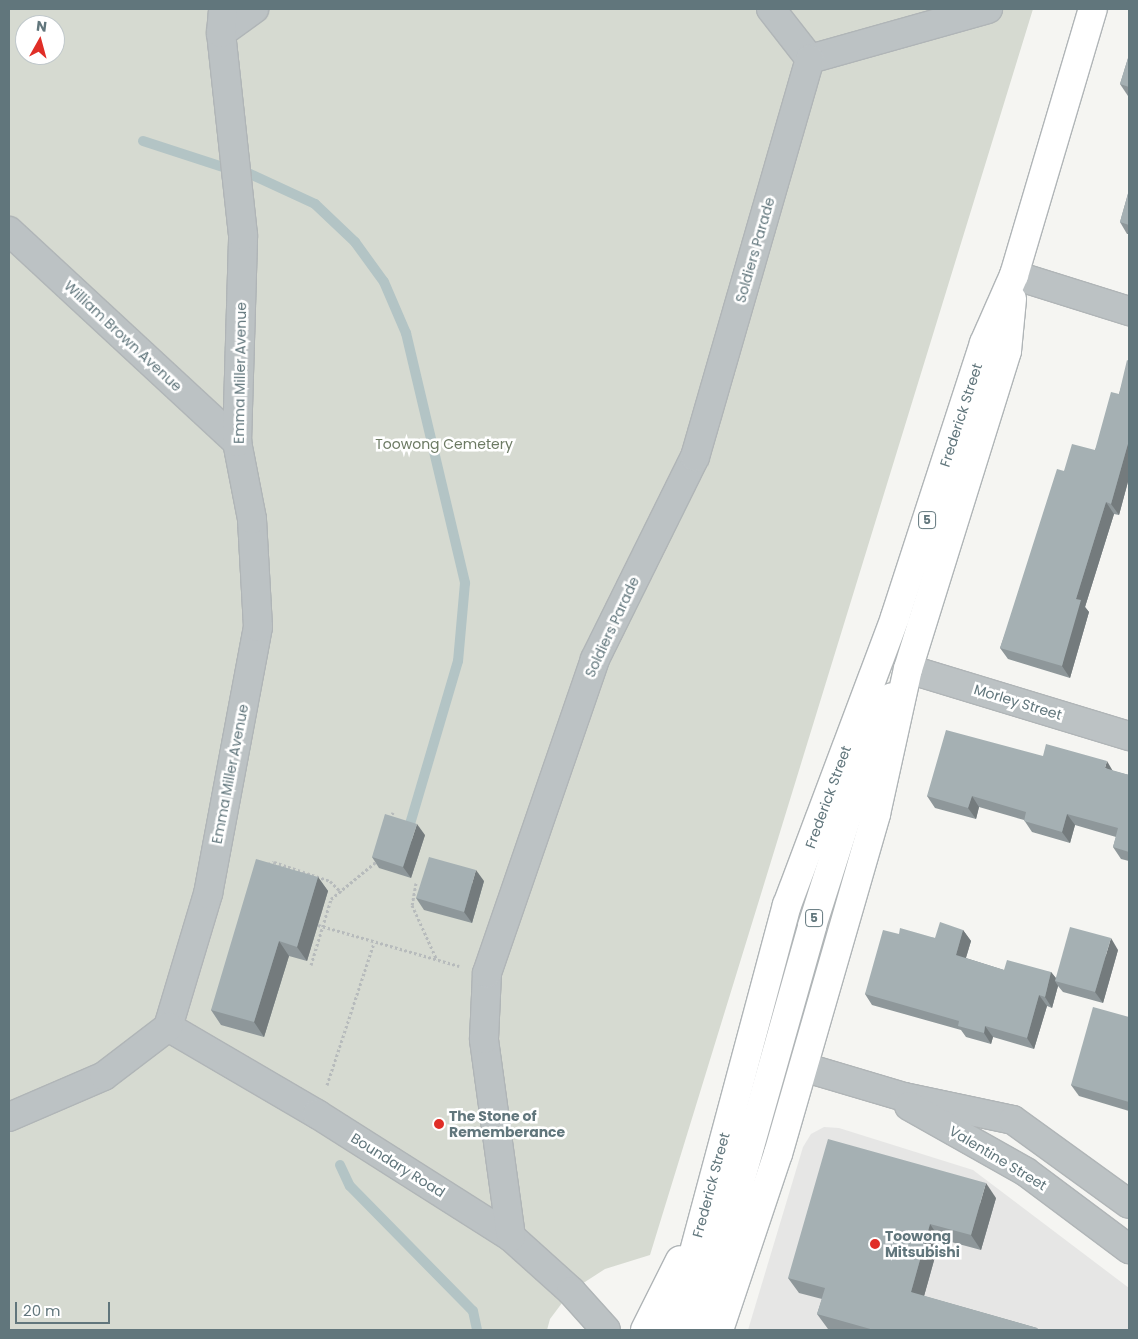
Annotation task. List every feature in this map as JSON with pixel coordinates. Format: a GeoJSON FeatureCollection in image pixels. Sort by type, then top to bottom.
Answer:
{"type":"FeatureCollection","features":[{"type":"Feature","properties":{"kind":"highway","name":"Frederick Street"},"geometry":{"type":"LineString","coordinates":[[673,1330],[701,1216],[787,905],[895,617],[984,344],[1014,275],[1093,9]]}},
{"type":"Feature","properties":{"kind":"highway","name":"Frederick Street"},"geometry":{"type":"LineString","coordinates":[[719,1330],[803,1067],[876,814],[908,669],[1007,350],[1014,275]]}},
{"type":"Feature","properties":{"kind":"highway","name":"5"},"geometry":{"type":"LineString","coordinates":[[698,1330],[812,926],[874,732],[908,669]]}},
{"type":"Feature","properties":{"kind":"highway","name":"5"},"geometry":{"type":"LineString","coordinates":[[645,1330],[701,1216]]}},
{"type":"Feature","properties":{"kind":"street"},"geometry":{"type":"LineString","coordinates":[[222,21],[254,9]]}},
{"type":"Feature","properties":{"kind":"street"},"geometry":{"type":"LineString","coordinates":[[772,9],[810,59],[988,9]]}},
{"type":"Feature","properties":{"kind":"street","name":"Emma Miller Avenue"},"geometry":{"type":"LineString","coordinates":[[168,1026],[208,894],[258,626],[252,519],[237,442],[243,235],[222,21]]}},
{"type":"Feature","properties":{"kind":"street","name":"Soldiers Parade"},"geometry":{"type":"LineString","coordinates":[[511,1237],[484,1039],[487,973],[595,659],[695,457],[810,59]]}},
{"type":"Feature","properties":{"kind":"street","name":"William Brown Avenue"},"geometry":{"type":"LineString","coordinates":[[9,231],[237,442]]}},
{"type":"Feature","properties":{"kind":"street"},"geometry":{"type":"LineString","coordinates":[[1014,275],[1129,312]]}},
{"type":"Feature","properties":{"kind":"street","name":"Morley Street"},"geometry":{"type":"LineString","coordinates":[[908,669],[1129,736]]}},
{"type":"Feature","properties":{"kind":"street"},"geometry":{"type":"LineString","coordinates":[[9,1117],[104,1076],[168,1026]]}},
{"type":"Feature","properties":{"kind":"street","name":"Boundary Road"},"geometry":{"type":"LineString","coordinates":[[168,1026],[317,1114],[511,1237],[571,1291],[606,1330]]}},
{"type":"Feature","properties":{"kind":"street","name":"Valentine Street"},"geometry":{"type":"LineString","coordinates":[[803,1067],[886,1092],[1013,1120],[1129,1204]]}},
{"type":"Feature","properties":{"kind":"street","name":"Valentine Street"},"geometry":{"type":"LineString","coordinates":[[886,1092],[1026,1172],[1129,1249]]}},
{"type":"Feature","properties":{"kind":"path"},"geometry":{"type":"LineString","coordinates":[[390,821],[393,812]]}},
{"type":"Feature","properties":{"kind":"path"},"geometry":{"type":"LineString","coordinates":[[311,965],[331,899],[376,865],[378,856]]}},
{"type":"Feature","properties":{"kind":"path"},"geometry":{"type":"LineString","coordinates":[[262,865],[274,862],[330,881],[341,892]]}},
{"type":"Feature","properties":{"kind":"path"},"geometry":{"type":"LineString","coordinates":[[416,883],[412,905],[438,961]]}},
{"type":"Feature","properties":{"kind":"path"},"geometry":{"type":"LineString","coordinates":[[318,925],[374,943],[487,973]]}},
{"type":"Feature","properties":{"kind":"path"},"geometry":{"type":"LineString","coordinates":[[317,1114],[374,943]]}},
{"type":"Feature","properties":{"kind":"shaded area"},"geometry":{"type":"Polygon","coordinates":[[[824,1127],[839,1128],[973,1170],[1129,1288],[1129,1330],[748,1330],[803,1147],[811,1134],[824,1127]]]}},
{"type":"Feature","properties":{"kind":"green space","name":"Toowong Cemetery"},"geometry":{"type":"Polygon","coordinates":[[[9,9],[1033,9],[650,1255],[605,1269],[571,1291],[550,1319],[547,1330],[9,1330],[9,9]]]}},
{"type":"Feature","properties":{"kind":"building"},"geometry":{"type":"Polygon","coordinates":[[[1129,55],[1129,87],[1120,84],[1129,55]]]}},
{"type":"Feature","properties":{"kind":"building"},"geometry":{"type":"Polygon","coordinates":[[[1129,190],[1129,225],[1120,222],[1129,190]]]}},
{"type":"Feature","properties":{"kind":"building"},"geometry":{"type":"Polygon","coordinates":[[[1127,360],[1129,361],[1129,440],[1111,504],[1106,502],[1076,599],[1081,600],[1062,666],[1000,648],[1057,469],[1064,471],[1072,444],[1095,450],[1111,392],[1119,394],[1127,360]]]}},
{"type":"Feature","properties":{"kind":"building"},"geometry":{"type":"Polygon","coordinates":[[[946,730],[1043,756],[1046,744],[1107,761],[1105,768],[1129,775],[1129,852],[1113,847],[1118,828],[1067,814],[1062,832],[1024,821],[1026,812],[972,796],[968,808],[927,796],[946,730]]]}},
{"type":"Feature","properties":{"kind":"building"},"geometry":{"type":"Polygon","coordinates":[[[385,814],[417,824],[403,867],[372,857],[385,814]]]}},
{"type":"Feature","properties":{"kind":"building"},"geometry":{"type":"Polygon","coordinates":[[[429,857],[476,870],[464,912],[416,898],[429,857]]]}},
{"type":"Feature","properties":{"kind":"building"},"geometry":{"type":"Polygon","coordinates":[[[256,859],[318,877],[297,947],[279,941],[254,1022],[211,1010],[256,859]]]}},
{"type":"Feature","properties":{"kind":"building"},"geometry":{"type":"Polygon","coordinates":[[[940,922],[963,930],[956,955],[1004,970],[1007,960],[1051,972],[1045,997],[1039,995],[1027,1038],[985,1026],[984,1033],[958,1026],[959,1021],[865,994],[883,930],[899,934],[900,928],[935,938],[940,922]]]}},
{"type":"Feature","properties":{"kind":"building"},"geometry":{"type":"Polygon","coordinates":[[[1070,927],[1111,938],[1095,992],[1055,981],[1070,927]]]}},
{"type":"Feature","properties":{"kind":"building"},"geometry":{"type":"Polygon","coordinates":[[[1093,1007],[1129,1017],[1129,1102],[1071,1085],[1093,1007]]]}},
{"type":"Feature","properties":{"kind":"building","name":"Toowong Mitsubishi"},"geometry":{"type":"Polygon","coordinates":[[[828,1139],[986,1183],[971,1235],[930,1224],[911,1292],[1037,1328],[1037,1330],[874,1330],[817,1314],[825,1288],[788,1278],[828,1139]]]}},
{"type":"Feature","properties":{"kind":"waterway"},"geometry":{"type":"LineString","coordinates":[[143,141],[223,167]]}},
{"type":"Feature","properties":{"kind":"waterway"},"geometry":{"type":"LineString","coordinates":[[248,173],[315,204],[355,242],[384,282],[406,333],[465,583],[458,661],[409,827]]}},
{"type":"Feature","properties":{"kind":"waterway"},"geometry":{"type":"LineString","coordinates":[[340,1165],[350,1186],[473,1311],[477,1330]]}},
{"type":"Feature","properties":{"kind":"place","name":"The Stone of Rememberance"},"geometry":{"type":"Point","coordinates":[439,1124]}},
{"type":"Feature","properties":{"kind":"place","name":"Toowong Mitsubishi"},"geometry":{"type":"Point","coordinates":[875,1244]}}]}
